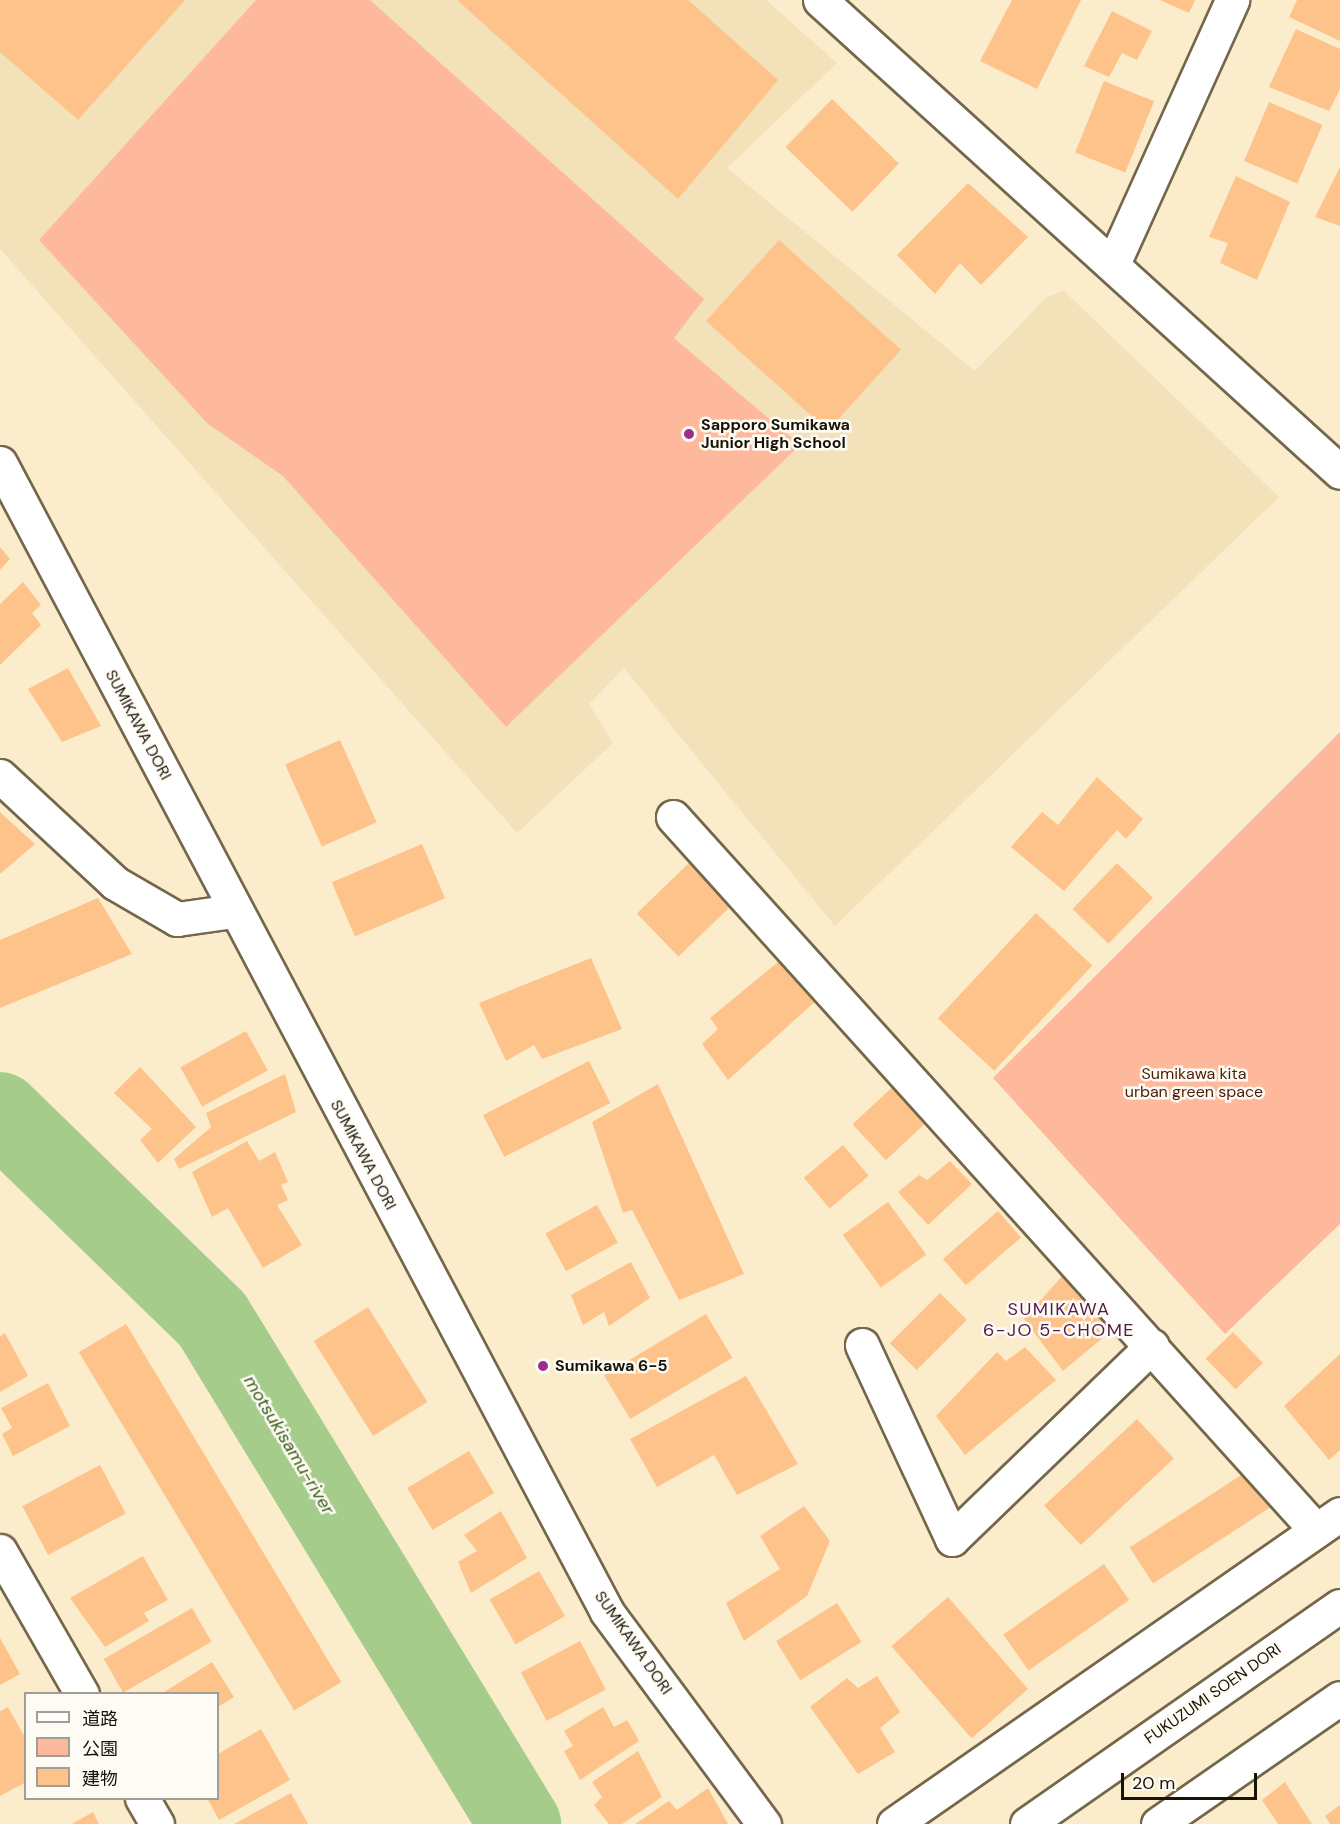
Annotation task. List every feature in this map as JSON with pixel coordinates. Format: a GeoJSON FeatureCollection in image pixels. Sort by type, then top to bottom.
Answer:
{"type":"FeatureCollection","features":[{"type":"Feature","properties":{"kind":"street"},"geometry":{"type":"LineString","coordinates":[[820,0],[1339,469]]}},
{"type":"Feature","properties":{"kind":"street"},"geometry":{"type":"LineString","coordinates":[[1113,264],[1232,0]]}},
{"type":"Feature","properties":{"kind":"street","name":"SUMIKAWA DORI"},"geometry":{"type":"LineString","coordinates":[[0,463],[233,911],[607,1612],[764,1824]]}},
{"type":"Feature","properties":{"kind":"street"},"geometry":{"type":"LineString","coordinates":[[0,776],[115,883],[177,918],[233,911]]}},
{"type":"Feature","properties":{"kind":"street"},"geometry":{"type":"LineString","coordinates":[[673,817],[1152,1346],[1328,1522],[894,1824]]}},
{"type":"Feature","properties":{"kind":"street"},"geometry":{"type":"LineString","coordinates":[[862,1345],[952,1539],[1152,1346]]}},
{"type":"Feature","properties":{"kind":"street"},"geometry":{"type":"LineString","coordinates":[[0,1551],[81,1692]]}},
{"type":"Feature","properties":{"kind":"street","name":"FUKUZUMI SOEN DORI"},"geometry":{"type":"LineString","coordinates":[[1027,1824],[1340,1605]]}},
{"type":"Feature","properties":{"kind":"street"},"geometry":{"type":"LineString","coordinates":[[1158,1824],[1340,1698]]}},
{"type":"Feature","properties":{"kind":"street"},"geometry":{"type":"LineString","coordinates":[[143,1800],[157,1824]]}},
{"type":"Feature","properties":{"kind":"shaded area","name":"Sapporo Sumikawa Junior High School"},"geometry":{"type":"Polygon","coordinates":[[[0,0],[766,0],[837,63],[727,168],[975,371],[1047,297],[1064,291],[1279,497],[835,926],[624,668],[589,704],[613,743],[517,833],[0,249],[0,0]]]}},
{"type":"Feature","properties":{"kind":"green space"},"geometry":{"type":"Polygon","coordinates":[[[256,0],[370,0],[704,299],[674,338],[800,445],[506,727],[283,476],[208,424],[39,240],[256,0]]]}},
{"type":"Feature","properties":{"kind":"green space","name":"Sumikawa kita urban green space"},"geometry":{"type":"Polygon","coordinates":[[[1340,732],[1340,1224],[1225,1334],[993,1078],[1340,732]]]}},
{"type":"Feature","properties":{"kind":"building"},"geometry":{"type":"Polygon","coordinates":[[[0,0],[185,0],[78,120],[0,52],[0,0]]]}},
{"type":"Feature","properties":{"kind":"building"},"geometry":{"type":"Polygon","coordinates":[[[457,0],[688,0],[778,80],[678,199],[457,0]]]}},
{"type":"Feature","properties":{"kind":"building"},"geometry":{"type":"Polygon","coordinates":[[[1012,0],[1081,0],[1037,89],[980,61],[1012,0]]]}},
{"type":"Feature","properties":{"kind":"building"},"geometry":{"type":"Polygon","coordinates":[[[1160,0],[1195,0],[1189,13],[1160,0]]]}},
{"type":"Feature","properties":{"kind":"building"},"geometry":{"type":"Polygon","coordinates":[[[1297,0],[1340,0],[1340,41],[1289,17],[1297,0]]]}},
{"type":"Feature","properties":{"kind":"building"},"geometry":{"type":"Polygon","coordinates":[[[1112,11],[1152,31],[1137,60],[1122,53],[1109,77],[1084,66],[1112,11]]]}},
{"type":"Feature","properties":{"kind":"building"},"geometry":{"type":"Polygon","coordinates":[[[1296,29],[1340,49],[1340,89],[1329,111],[1269,87],[1296,29]]]}},
{"type":"Feature","properties":{"kind":"building"},"geometry":{"type":"Polygon","coordinates":[[[1104,81],[1154,101],[1125,173],[1075,152],[1104,81]]]}},
{"type":"Feature","properties":{"kind":"building"},"geometry":{"type":"Polygon","coordinates":[[[832,99],[899,164],[852,212],[785,147],[832,99]]]}},
{"type":"Feature","properties":{"kind":"building"},"geometry":{"type":"Polygon","coordinates":[[[1269,102],[1322,125],[1297,184],[1244,161],[1269,102]]]}},
{"type":"Feature","properties":{"kind":"building"},"geometry":{"type":"Polygon","coordinates":[[[1340,167],[1340,226],[1315,217],[1340,167]]]}},
{"type":"Feature","properties":{"kind":"building"},"geometry":{"type":"Polygon","coordinates":[[[1236,176],[1290,202],[1257,280],[1220,263],[1228,243],[1209,237],[1236,176]]]}},
{"type":"Feature","properties":{"kind":"building"},"geometry":{"type":"Polygon","coordinates":[[[968,183],[1028,237],[981,285],[960,263],[935,294],[897,255],[968,183]]]}},
{"type":"Feature","properties":{"kind":"building"},"geometry":{"type":"Polygon","coordinates":[[[779,240],[901,350],[828,431],[706,321],[779,240]]]}},
{"type":"Feature","properties":{"kind":"building"},"geometry":{"type":"Polygon","coordinates":[[[0,547],[10,559],[0,570],[0,547]]]}},
{"type":"Feature","properties":{"kind":"building"},"geometry":{"type":"Polygon","coordinates":[[[23,582],[41,605],[32,613],[41,625],[0,665],[0,604],[23,582]]]}},
{"type":"Feature","properties":{"kind":"building"},"geometry":{"type":"Polygon","coordinates":[[[68,668],[101,726],[62,742],[28,689],[68,668]]]}},
{"type":"Feature","properties":{"kind":"building"},"geometry":{"type":"Polygon","coordinates":[[[340,740],[377,822],[322,847],[285,764],[340,740]]]}},
{"type":"Feature","properties":{"kind":"building"},"geometry":{"type":"Polygon","coordinates":[[[1097,777],[1143,819],[1126,839],[1117,830],[1064,891],[1011,847],[1042,812],[1058,825],[1097,777]]]}},
{"type":"Feature","properties":{"kind":"building"},"geometry":{"type":"Polygon","coordinates":[[[0,812],[35,844],[0,874],[0,812]]]}},
{"type":"Feature","properties":{"kind":"building"},"geometry":{"type":"Polygon","coordinates":[[[422,844],[445,898],[355,937],[332,882],[422,844]]]}},
{"type":"Feature","properties":{"kind":"building"},"geometry":{"type":"Polygon","coordinates":[[[690,862],[732,905],[678,957],[637,913],[690,862]]]}},
{"type":"Feature","properties":{"kind":"building"},"geometry":{"type":"Polygon","coordinates":[[[1117,863],[1153,898],[1109,944],[1073,909],[1117,863]]]}},
{"type":"Feature","properties":{"kind":"building"},"geometry":{"type":"Polygon","coordinates":[[[98,898],[132,954],[0,1008],[0,940],[98,898]]]}},
{"type":"Feature","properties":{"kind":"building"},"geometry":{"type":"Polygon","coordinates":[[[1036,913],[1092,966],[994,1071],[938,1018],[1036,913]]]}},
{"type":"Feature","properties":{"kind":"building"},"geometry":{"type":"Polygon","coordinates":[[[784,957],[818,999],[728,1080],[702,1044],[718,1029],[710,1018],[784,957]]]}},
{"type":"Feature","properties":{"kind":"building"},"geometry":{"type":"Polygon","coordinates":[[[591,958],[622,1029],[542,1059],[534,1045],[506,1061],[479,1003],[591,958]]]}},
{"type":"Feature","properties":{"kind":"building"},"geometry":{"type":"Polygon","coordinates":[[[246,1031],[268,1070],[202,1107],[180,1067],[246,1031]]]}},
{"type":"Feature","properties":{"kind":"building"},"geometry":{"type":"Polygon","coordinates":[[[589,1061],[610,1103],[504,1157],[483,1115],[589,1061]]]}},
{"type":"Feature","properties":{"kind":"building"},"geometry":{"type":"Polygon","coordinates":[[[140,1067],[196,1127],[158,1163],[140,1140],[152,1129],[114,1093],[140,1067]]]}},
{"type":"Feature","properties":{"kind":"building"},"geometry":{"type":"Polygon","coordinates":[[[285,1074],[296,1112],[179,1169],[174,1159],[211,1127],[206,1113],[285,1074]]]}},
{"type":"Feature","properties":{"kind":"building"},"geometry":{"type":"Polygon","coordinates":[[[900,1080],[933,1116],[886,1160],[852,1124],[900,1080]]]}},
{"type":"Feature","properties":{"kind":"building"},"geometry":{"type":"Polygon","coordinates":[[[658,1084],[744,1274],[679,1300],[632,1210],[623,1213],[592,1122],[658,1084]]]}},
{"type":"Feature","properties":{"kind":"building"},"geometry":{"type":"Polygon","coordinates":[[[247,1141],[259,1161],[275,1152],[288,1182],[281,1185],[288,1200],[277,1205],[302,1245],[263,1268],[228,1208],[212,1217],[192,1172],[247,1141]]]}},
{"type":"Feature","properties":{"kind":"building"},"geometry":{"type":"Polygon","coordinates":[[[843,1145],[869,1176],[830,1208],[804,1178],[843,1145]]]}},
{"type":"Feature","properties":{"kind":"building"},"geometry":{"type":"Polygon","coordinates":[[[950,1161],[972,1184],[928,1225],[898,1192],[919,1175],[927,1180],[950,1161]]]}},
{"type":"Feature","properties":{"kind":"building"},"geometry":{"type":"Polygon","coordinates":[[[888,1202],[926,1255],[881,1288],[843,1235],[888,1202]]]}},
{"type":"Feature","properties":{"kind":"building"},"geometry":{"type":"Polygon","coordinates":[[[597,1205],[618,1243],[566,1271],[545,1234],[597,1205]]]}},
{"type":"Feature","properties":{"kind":"building"},"geometry":{"type":"Polygon","coordinates":[[[998,1211],[1021,1237],[966,1285],[943,1259],[998,1211]]]}},
{"type":"Feature","properties":{"kind":"building"},"geometry":{"type":"Polygon","coordinates":[[[631,1262],[650,1298],[609,1326],[604,1312],[583,1325],[571,1295],[631,1262]]]}},
{"type":"Feature","properties":{"kind":"building"},"geometry":{"type":"Polygon","coordinates":[[[1063,1275],[1106,1321],[1097,1328],[1105,1336],[1063,1371],[1024,1319],[1063,1275]]]}},
{"type":"Feature","properties":{"kind":"building"},"geometry":{"type":"Polygon","coordinates":[[[940,1293],[967,1320],[917,1370],[890,1343],[940,1293]]]}},
{"type":"Feature","properties":{"kind":"building"},"geometry":{"type":"Polygon","coordinates":[[[368,1307],[427,1402],[373,1436],[314,1341],[368,1307]]]}},
{"type":"Feature","properties":{"kind":"building"},"geometry":{"type":"Polygon","coordinates":[[[706,1314],[732,1358],[630,1419],[604,1375],[706,1314]]]}},
{"type":"Feature","properties":{"kind":"building"},"geometry":{"type":"Polygon","coordinates":[[[126,1324],[341,1682],[294,1711],[79,1352],[126,1324]]]}},
{"type":"Feature","properties":{"kind":"building"},"geometry":{"type":"Polygon","coordinates":[[[1233,1332],[1263,1363],[1236,1389],[1206,1358],[1233,1332]]]}},
{"type":"Feature","properties":{"kind":"building"},"geometry":{"type":"Polygon","coordinates":[[[5,1333],[28,1376],[0,1392],[0,1336],[5,1333]]]}},
{"type":"Feature","properties":{"kind":"building"},"geometry":{"type":"Polygon","coordinates":[[[1025,1347],[1056,1380],[965,1455],[936,1416],[997,1352],[1006,1361],[1025,1347]]]}},
{"type":"Feature","properties":{"kind":"building"},"geometry":{"type":"Polygon","coordinates":[[[1340,1354],[1340,1450],[1329,1460],[1284,1406],[1340,1354]]]}},
{"type":"Feature","properties":{"kind":"building"},"geometry":{"type":"Polygon","coordinates":[[[746,1376],[798,1464],[737,1495],[714,1455],[657,1487],[630,1439],[746,1376]]]}},
{"type":"Feature","properties":{"kind":"building"},"geometry":{"type":"Polygon","coordinates":[[[48,1383],[70,1426],[13,1456],[2,1434],[12,1428],[1,1408],[48,1383]]]}},
{"type":"Feature","properties":{"kind":"building"},"geometry":{"type":"Polygon","coordinates":[[[1137,1419],[1174,1458],[1081,1545],[1044,1506],[1137,1419]]]}},
{"type":"Feature","properties":{"kind":"building"},"geometry":{"type":"Polygon","coordinates":[[[469,1451],[494,1493],[433,1530],[407,1488],[469,1451]]]}},
{"type":"Feature","properties":{"kind":"building"},"geometry":{"type":"Polygon","coordinates":[[[100,1465],[126,1514],[48,1555],[22,1506],[100,1465]]]}},
{"type":"Feature","properties":{"kind":"building"},"geometry":{"type":"Polygon","coordinates":[[[1252,1468],[1275,1504],[1153,1584],[1130,1548],[1252,1468]]]}},
{"type":"Feature","properties":{"kind":"building"},"geometry":{"type":"Polygon","coordinates":[[[804,1506],[830,1541],[807,1596],[744,1641],[726,1603],[780,1569],[760,1536],[804,1506]]]}},
{"type":"Feature","properties":{"kind":"building"},"geometry":{"type":"Polygon","coordinates":[[[501,1511],[527,1558],[471,1593],[458,1562],[477,1551],[464,1535],[501,1511]]]}},
{"type":"Feature","properties":{"kind":"building"},"geometry":{"type":"Polygon","coordinates":[[[143,1556],[168,1600],[144,1613],[149,1621],[105,1647],[70,1598],[143,1556]]]}},
{"type":"Feature","properties":{"kind":"building"},"geometry":{"type":"Polygon","coordinates":[[[1104,1564],[1129,1600],[1028,1671],[1003,1635],[1104,1564]]]}},
{"type":"Feature","properties":{"kind":"building"},"geometry":{"type":"Polygon","coordinates":[[[539,1571],[565,1616],[516,1645],[490,1600],[539,1571]]]}},
{"type":"Feature","properties":{"kind":"building"},"geometry":{"type":"Polygon","coordinates":[[[948,1597],[1028,1689],[971,1738],[891,1646],[948,1597]]]}},
{"type":"Feature","properties":{"kind":"building"},"geometry":{"type":"Polygon","coordinates":[[[837,1603],[861,1642],[800,1680],[776,1641],[837,1603]]]}},
{"type":"Feature","properties":{"kind":"building"},"geometry":{"type":"Polygon","coordinates":[[[192,1608],[212,1642],[123,1692],[104,1659],[192,1608]]]}},
{"type":"Feature","properties":{"kind":"building"},"geometry":{"type":"Polygon","coordinates":[[[0,1638],[20,1674],[0,1685],[0,1638]]]}},
{"type":"Feature","properties":{"kind":"building"},"geometry":{"type":"Polygon","coordinates":[[[580,1641],[606,1690],[547,1721],[521,1672],[580,1641]]]}},
{"type":"Feature","properties":{"kind":"building"},"geometry":{"type":"Polygon","coordinates":[[[212,1662],[234,1697],[219,1706],[219,1692],[164,1692],[212,1662]]]}},
{"type":"Feature","properties":{"kind":"building"},"geometry":{"type":"Polygon","coordinates":[[[877,1676],[900,1712],[880,1728],[895,1752],[858,1774],[810,1707],[847,1678],[858,1688],[877,1676]]]}},
{"type":"Feature","properties":{"kind":"building"},"geometry":{"type":"Polygon","coordinates":[[[8,1707],[24,1735],[24,1783],[0,1796],[0,1711],[8,1707]]]}},
{"type":"Feature","properties":{"kind":"building"},"geometry":{"type":"Polygon","coordinates":[[[603,1707],[614,1727],[627,1720],[639,1741],[580,1780],[564,1751],[573,1746],[564,1731],[603,1707]]]}},
{"type":"Feature","properties":{"kind":"building"},"geometry":{"type":"Polygon","coordinates":[[[261,1729],[290,1780],[219,1820],[208,1800],[219,1800],[219,1753],[261,1729]]]}},
{"type":"Feature","properties":{"kind":"building"},"geometry":{"type":"Polygon","coordinates":[[[638,1751],[662,1797],[622,1824],[609,1824],[594,1805],[602,1797],[592,1782],[638,1751]]]}},
{"type":"Feature","properties":{"kind":"building"},"geometry":{"type":"Polygon","coordinates":[[[1285,1782],[1312,1824],[1278,1824],[1262,1800],[1285,1782]]]}},
{"type":"Feature","properties":{"kind":"building"},"geometry":{"type":"Polygon","coordinates":[[[708,1788],[728,1824],[635,1824],[669,1801],[677,1810],[708,1788]]]}},
{"type":"Feature","properties":{"kind":"building"},"geometry":{"type":"Polygon","coordinates":[[[291,1793],[308,1824],[234,1824],[291,1793]]]}},
{"type":"Feature","properties":{"kind":"building"},"geometry":{"type":"Polygon","coordinates":[[[1340,1805],[1340,1824],[1330,1824],[1325,1816],[1340,1805]]]}},
{"type":"Feature","properties":{"kind":"building"},"geometry":{"type":"Polygon","coordinates":[[[93,1812],[99,1824],[72,1824],[93,1812]]]}},
{"type":"Feature","properties":{"kind":"waterway","name":"motsukisamu-river"},"geometry":{"type":"LineString","coordinates":[[0,1113],[212,1319],[520,1824]]}},
{"type":"Feature","properties":{"kind":"place","name":"Sapporo Sumikawa Junior High School"},"geometry":{"type":"Point","coordinates":[689,434]}},
{"type":"Feature","properties":{"kind":"place","name":"Sumikawa 6-5"},"geometry":{"type":"Point","coordinates":[543,1366]}},
{"type":"Feature","properties":{"kind":"district","name":"SUMIKAWA 6-JO 5-CHOME"},"geometry":{"type":"Point","coordinates":[1059,1320]}}]}
